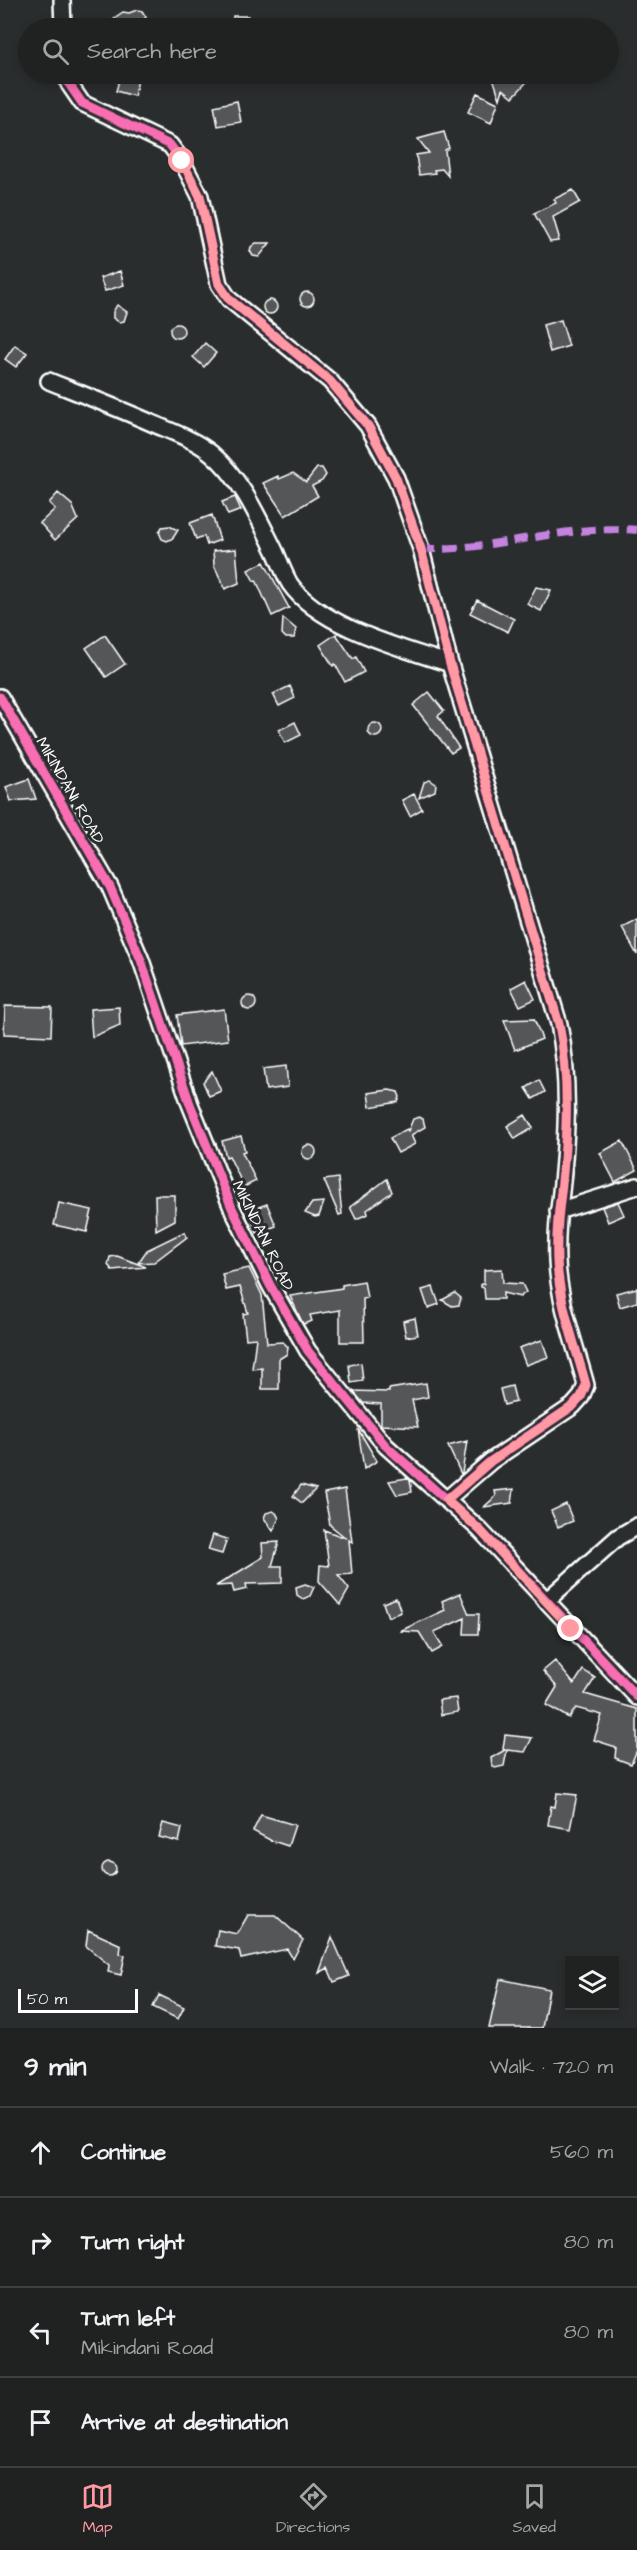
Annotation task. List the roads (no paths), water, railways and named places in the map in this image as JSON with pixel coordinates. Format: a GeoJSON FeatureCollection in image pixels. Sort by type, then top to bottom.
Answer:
{"type":"FeatureCollection","features":[{"type":"Feature","properties":{"kind":"street"},"geometry":{"type":"LineString","coordinates":[[62,0],[63,18]]}},
{"type":"Feature","properties":{"kind":"street"},"geometry":{"type":"LineString","coordinates":[[69,84],[82,103],[170,145],[200,196],[219,284],[229,299],[330,381],[368,426],[396,478],[406,502],[436,603],[450,664],[503,832],[563,1041],[567,1069],[567,1095],[556,1232],[559,1278],[565,1312],[586,1385],[581,1397],[567,1411],[473,1475],[446,1500]]}},
{"type":"Feature","properties":{"kind":"street"},"geometry":{"type":"LineString","coordinates":[[49,381],[177,434],[210,452],[244,492],[289,582],[302,599],[318,612],[350,627],[450,664]]}},
{"type":"Feature","properties":{"kind":"street","name":"MIKINDANI ROAD"},"geometry":{"type":"LineString","coordinates":[[0,697],[110,887],[141,960],[189,1104],[232,1208],[270,1285],[308,1352],[386,1446],[480,1530],[637,1697]]}},
{"type":"Feature","properties":{"kind":"street"},"geometry":{"type":"LineString","coordinates":[[558,1211],[637,1186]]}},
{"type":"Feature","properties":{"kind":"street"},"geometry":{"type":"LineString","coordinates":[[546,1601],[618,1537],[637,1526]]}}]}
